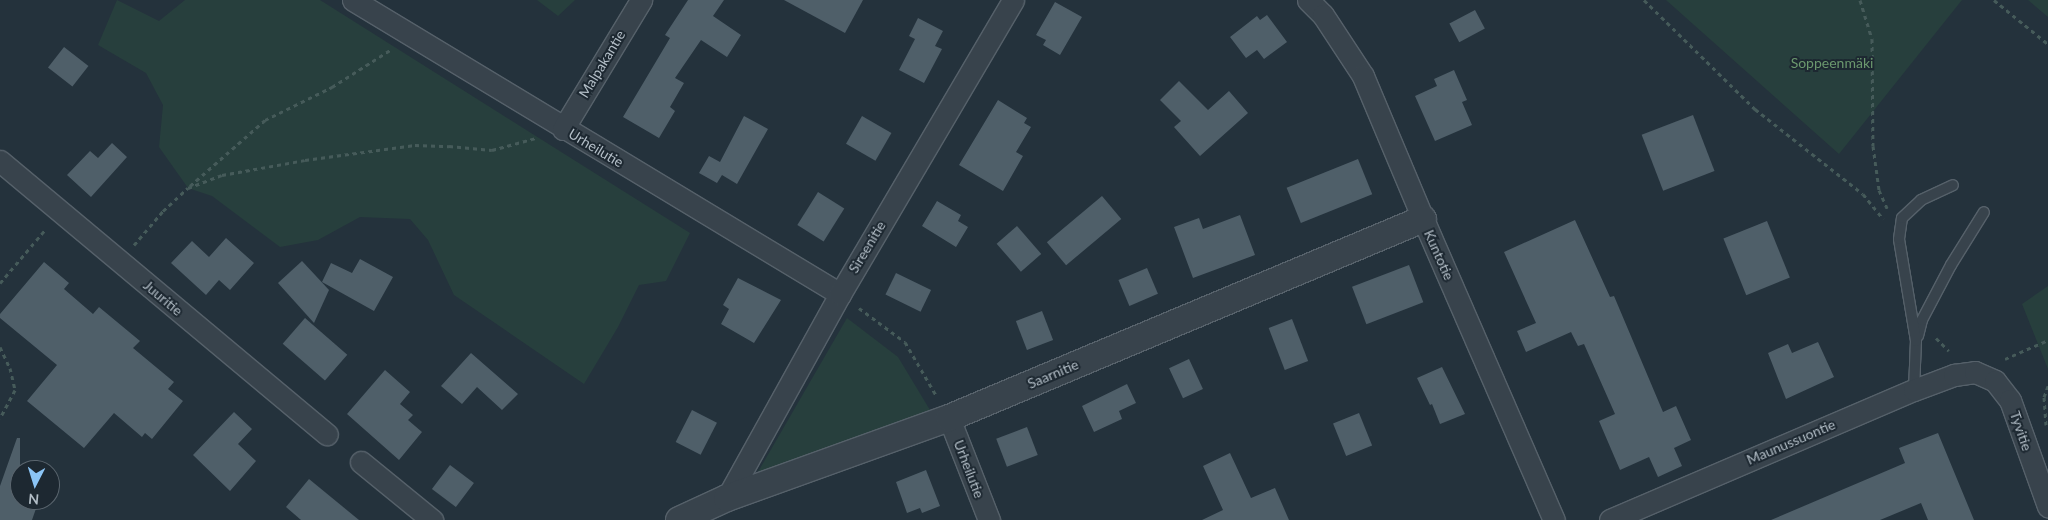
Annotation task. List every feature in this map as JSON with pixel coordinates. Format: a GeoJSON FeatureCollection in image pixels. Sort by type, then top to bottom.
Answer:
{"type":"FeatureCollection","features":[{"type":"Feature","properties":{"kind":"street","name":"Urheilutie"},"geometry":{"type":"LineString","coordinates":[[353,0],[563,129],[840,294]]}},
{"type":"Feature","properties":{"kind":"street","name":"Malpakantie"},"geometry":{"type":"LineString","coordinates":[[563,129],[641,0]]}},
{"type":"Feature","properties":{"kind":"street","name":"Sireenitie"},"geometry":{"type":"LineString","coordinates":[[727,498],[840,294],[1013,0]]}},
{"type":"Feature","properties":{"kind":"street","name":"Kuntotie"},"geometry":{"type":"LineString","coordinates":[[1308,0],[1323,15],[1363,76],[1554,520]]}},
{"type":"Feature","properties":{"kind":"street","name":"Juuritie"},"geometry":{"type":"LineString","coordinates":[[0,160],[327,434]]}},
{"type":"Feature","properties":{"kind":"street","name":"Saarnitie"},"geometry":{"type":"LineString","coordinates":[[679,520],[727,498],[949,418],[1423,219]]}},
{"type":"Feature","properties":{"kind":"street","name":"Maunussuontie"},"geometry":{"type":"LineString","coordinates":[[1610,520],[1914,390],[1954,375],[1975,372]]}},
{"type":"Feature","properties":{"kind":"street","name":"Tyvitie"},"geometry":{"type":"LineString","coordinates":[[1975,372],[1995,381],[2010,400],[2048,506]]}},
{"type":"Feature","properties":{"kind":"street","name":"Urheilutie"},"geometry":{"type":"LineString","coordinates":[[949,418],[989,520]]}},
{"type":"Feature","properties":{"kind":"street"},"geometry":{"type":"LineString","coordinates":[[361,462],[432,520]]}},
{"type":"Feature","properties":{"kind":"lane"},"geometry":{"type":"LineString","coordinates":[[1914,390],[1916,341],[1899,239],[1902,218],[1921,200],[1953,185]]}},
{"type":"Feature","properties":{"kind":"lane"},"geometry":{"type":"LineString","coordinates":[[1916,341],[1922,320],[1951,265],[1984,212]]}},
{"type":"Feature","properties":{"kind":"path"},"geometry":{"type":"LineString","coordinates":[[1644,0],[1756,109],[1863,194],[1899,239]]}},
{"type":"Feature","properties":{"kind":"path"},"geometry":{"type":"LineString","coordinates":[[1860,0],[1872,39],[1873,146],[1879,190],[1899,239]]}},
{"type":"Feature","properties":{"kind":"path"},"geometry":{"type":"LineString","coordinates":[[1994,0],[2048,44]]}},
{"type":"Feature","properties":{"kind":"path"},"geometry":{"type":"LineString","coordinates":[[120,262],[163,211],[265,120],[332,87],[412,36]]}},
{"type":"Feature","properties":{"kind":"path"},"geometry":{"type":"LineString","coordinates":[[188,188],[222,174],[305,160],[415,145],[492,150],[513,146],[563,129]]}},
{"type":"Feature","properties":{"kind":"path"},"geometry":{"type":"LineString","coordinates":[[0,283],[61,212]]}},
{"type":"Feature","properties":{"kind":"path"},"geometry":{"type":"LineString","coordinates":[[840,294],[906,342],[949,418]]}},
{"type":"Feature","properties":{"kind":"path"},"geometry":{"type":"LineString","coordinates":[[1922,320],[1944,347],[1975,372],[2048,340]]}},
{"type":"Feature","properties":{"kind":"path"},"geometry":{"type":"LineString","coordinates":[[0,347],[10,368],[15,390],[0,418]]}},
{"type":"Feature","properties":{"kind":"path"},"geometry":{"type":"LineString","coordinates":[[2046,430],[2044,397],[2048,386]]}},
{"type":"Feature","properties":{"kind":"green space"},"geometry":{"type":"Polygon","coordinates":[[[117,0],[159,21],[185,0],[320,0],[690,233],[666,281],[639,285],[618,327],[584,384],[454,295],[428,240],[410,219],[360,217],[318,240],[280,247],[212,196],[188,188],[159,147],[163,105],[146,73],[98,45],[117,0]]]}},
{"type":"Feature","properties":{"kind":"green space"},"geometry":{"type":"Polygon","coordinates":[[[537,0],[575,0],[558,16],[537,0]]]}},
{"type":"Feature","properties":{"kind":"green space","name":"Soppeenmäki"},"geometry":{"type":"Polygon","coordinates":[[[1666,0],[1962,0],[1839,154],[1666,0]]]}},
{"type":"Feature","properties":{"kind":"green space"},"geometry":{"type":"Polygon","coordinates":[[[2028,0],[2048,0],[2048,17],[2028,0]]]}},
{"type":"Feature","properties":{"kind":"green space"},"geometry":{"type":"Polygon","coordinates":[[[2048,286],[2048,369],[2022,304],[2048,286]]]}},
{"type":"Feature","properties":{"kind":"green space"},"geometry":{"type":"Polygon","coordinates":[[[847,318],[898,357],[930,410],[757,475],[747,491],[847,318]]]}},
{"type":"Feature","properties":{"kind":"building"},"geometry":{"type":"Polygon","coordinates":[[[688,0],[724,0],[713,16],[741,35],[727,57],[701,40],[675,78],[684,83],[670,107],[675,111],[659,138],[623,117],[670,38],[665,35],[688,0]]]}},
{"type":"Feature","properties":{"kind":"building"},"geometry":{"type":"Polygon","coordinates":[[[784,0],[863,0],[845,33],[784,0]]]}},
{"type":"Feature","properties":{"kind":"building"},"geometry":{"type":"Polygon","coordinates":[[[1055,2],[1082,17],[1060,55],[1043,45],[1046,40],[1036,35],[1055,2]]]}},
{"type":"Feature","properties":{"kind":"building"},"geometry":{"type":"Polygon","coordinates":[[[1475,10],[1485,29],[1459,42],[1449,24],[1475,10]]]}},
{"type":"Feature","properties":{"kind":"building"},"geometry":{"type":"Polygon","coordinates":[[[1267,15],[1287,42],[1264,59],[1257,50],[1246,58],[1230,37],[1257,16],[1260,20],[1267,15]]]}},
{"type":"Feature","properties":{"kind":"building"},"geometry":{"type":"Polygon","coordinates":[[[918,18],[943,31],[935,46],[942,49],[924,83],[899,70],[915,39],[909,36],[918,18]]]}},
{"type":"Feature","properties":{"kind":"building"},"geometry":{"type":"Polygon","coordinates":[[[64,47],[88,66],[72,87],[48,67],[64,47]]]}},
{"type":"Feature","properties":{"kind":"building"},"geometry":{"type":"Polygon","coordinates":[[[1454,70],[1467,100],[1462,102],[1472,125],[1435,141],[1415,96],[1437,86],[1434,79],[1454,70]]]}},
{"type":"Feature","properties":{"kind":"building"},"geometry":{"type":"Polygon","coordinates":[[[1179,81],[1208,110],[1229,91],[1248,113],[1200,156],[1174,127],[1181,121],[1160,100],[1179,81]]]}},
{"type":"Feature","properties":{"kind":"building"},"geometry":{"type":"Polygon","coordinates":[[[998,100],[1027,118],[1024,123],[1031,127],[1016,152],[1023,156],[1003,191],[959,165],[998,100]]]}},
{"type":"Feature","properties":{"kind":"building"},"geometry":{"type":"Polygon","coordinates":[[[1693,115],[1715,171],[1663,191],[1642,135],[1693,115]]]}},
{"type":"Feature","properties":{"kind":"building"},"geometry":{"type":"Polygon","coordinates":[[[744,116],[768,129],[737,184],[722,175],[717,183],[699,173],[709,156],[720,162],[744,116]]]}},
{"type":"Feature","properties":{"kind":"building"},"geometry":{"type":"Polygon","coordinates":[[[862,116],[891,133],[875,161],[846,144],[862,116]]]}},
{"type":"Feature","properties":{"kind":"building"},"geometry":{"type":"Polygon","coordinates":[[[112,143],[127,157],[91,197],[67,175],[90,151],[98,158],[112,143]]]}},
{"type":"Feature","properties":{"kind":"building"},"geometry":{"type":"Polygon","coordinates":[[[1358,159],[1372,194],[1301,223],[1287,188],[1358,159]]]}},
{"type":"Feature","properties":{"kind":"building"},"geometry":{"type":"Polygon","coordinates":[[[818,192],[844,208],[824,242],[797,225],[818,192]]]}},
{"type":"Feature","properties":{"kind":"building"},"geometry":{"type":"Polygon","coordinates":[[[1102,196],[1121,219],[1066,265],[1047,242],[1102,196]]]}},
{"type":"Feature","properties":{"kind":"building"},"geometry":{"type":"Polygon","coordinates":[[[937,201],[961,215],[958,221],[968,227],[956,247],[922,226],[937,201]]]}},
{"type":"Feature","properties":{"kind":"building"},"geometry":{"type":"Polygon","coordinates":[[[1240,215],[1255,255],[1193,278],[1174,227],[1199,218],[1203,229],[1240,215]]]}},
{"type":"Feature","properties":{"kind":"building"},"geometry":{"type":"Polygon","coordinates":[[[1575,220],[1610,297],[1614,296],[1663,412],[1676,406],[1691,440],[1674,448],[1682,466],[1658,477],[1649,457],[1620,470],[1599,421],[1615,414],[1584,344],[1578,346],[1571,332],[1526,352],[1517,331],[1536,323],[1504,252],[1575,220]]]}},
{"type":"Feature","properties":{"kind":"building"},"geometry":{"type":"Polygon","coordinates":[[[1767,221],[1790,278],[1746,295],[1723,239],[1767,221]]]}},
{"type":"Feature","properties":{"kind":"building"},"geometry":{"type":"Polygon","coordinates":[[[1017,226],[1041,254],[1021,272],[997,244],[1017,226]]]}},
{"type":"Feature","properties":{"kind":"building"},"geometry":{"type":"Polygon","coordinates":[[[226,238],[254,263],[230,290],[219,280],[206,295],[171,263],[192,241],[209,257],[226,238]]]}},
{"type":"Feature","properties":{"kind":"building"},"geometry":{"type":"Polygon","coordinates":[[[360,259],[393,277],[374,311],[322,282],[331,263],[352,273],[360,259]]]}},
{"type":"Feature","properties":{"kind":"building"},"geometry":{"type":"Polygon","coordinates":[[[302,261],[329,290],[314,323],[278,283],[302,261]]]}},
{"type":"Feature","properties":{"kind":"building"},"geometry":{"type":"Polygon","coordinates":[[[44,262],[69,283],[64,289],[93,314],[99,307],[140,341],[133,348],[174,382],[168,389],[183,401],[152,439],[145,433],[142,437],[114,413],[84,448],[27,401],[57,365],[0,318],[0,314],[44,262]]]}},
{"type":"Feature","properties":{"kind":"building"},"geometry":{"type":"Polygon","coordinates":[[[1409,265],[1423,302],[1366,324],[1352,287],[1409,265]]]}},
{"type":"Feature","properties":{"kind":"building"},"geometry":{"type":"Polygon","coordinates":[[[1147,268],[1158,294],[1129,306],[1118,280],[1147,268]]]}},
{"type":"Feature","properties":{"kind":"building"},"geometry":{"type":"Polygon","coordinates":[[[896,273],[931,290],[921,312],[885,295],[896,273]]]}},
{"type":"Feature","properties":{"kind":"building"},"geometry":{"type":"Polygon","coordinates":[[[738,278],[781,300],[754,343],[721,324],[729,309],[723,305],[738,278]]]}},
{"type":"Feature","properties":{"kind":"building"},"geometry":{"type":"Polygon","coordinates":[[[1042,311],[1053,340],[1027,350],[1016,321],[1042,311]]]}},
{"type":"Feature","properties":{"kind":"building"},"geometry":{"type":"Polygon","coordinates":[[[305,318],[347,355],[325,380],[283,344],[305,318]]]}},
{"type":"Feature","properties":{"kind":"building"},"geometry":{"type":"Polygon","coordinates":[[[1292,319],[1308,361],[1285,370],[1269,328],[1292,319]]]}},
{"type":"Feature","properties":{"kind":"building"},"geometry":{"type":"Polygon","coordinates":[[[1818,342],[1834,377],[1786,399],[1768,353],[1788,344],[1792,353],[1818,342]]]}},
{"type":"Feature","properties":{"kind":"building"},"geometry":{"type":"Polygon","coordinates":[[[471,353],[518,394],[502,410],[477,387],[462,404],[441,386],[471,353]]]}},
{"type":"Feature","properties":{"kind":"building"},"geometry":{"type":"Polygon","coordinates":[[[1189,359],[1203,389],[1183,398],[1169,368],[1189,359]]]}},
{"type":"Feature","properties":{"kind":"building"},"geometry":{"type":"Polygon","coordinates":[[[1442,367],[1465,414],[1440,424],[1432,404],[1430,405],[1417,378],[1442,367]]]}},
{"type":"Feature","properties":{"kind":"building"},"geometry":{"type":"Polygon","coordinates":[[[385,370],[410,392],[400,404],[413,415],[408,420],[422,432],[399,460],[347,414],[385,370]]]}},
{"type":"Feature","properties":{"kind":"building"},"geometry":{"type":"Polygon","coordinates":[[[1127,384],[1136,403],[1119,411],[1122,419],[1094,432],[1082,406],[1127,384]]]}},
{"type":"Feature","properties":{"kind":"building"},"geometry":{"type":"Polygon","coordinates":[[[692,410],[717,423],[701,455],[676,442],[692,410]]]}},
{"type":"Feature","properties":{"kind":"building"},"geometry":{"type":"Polygon","coordinates":[[[234,412],[252,429],[238,444],[256,461],[230,491],[193,455],[234,412]]]}},
{"type":"Feature","properties":{"kind":"building"},"geometry":{"type":"Polygon","coordinates":[[[1359,413],[1372,445],[1346,456],[1333,423],[1359,413]]]}},
{"type":"Feature","properties":{"kind":"building"},"geometry":{"type":"Polygon","coordinates":[[[1027,427],[1038,455],[1007,467],[996,439],[1027,427]]]}},
{"type":"Feature","properties":{"kind":"building"},"geometry":{"type":"Polygon","coordinates":[[[1938,433],[1974,520],[1928,520],[1921,503],[1880,520],[1771,520],[1905,463],[1899,448],[1938,433]]]}},
{"type":"Feature","properties":{"kind":"building"},"geometry":{"type":"Polygon","coordinates":[[[17,438],[20,438],[20,460],[10,460],[10,510],[36,510],[32,520],[0,520],[0,486],[17,438]]]}},
{"type":"Feature","properties":{"kind":"building"},"geometry":{"type":"Polygon","coordinates":[[[1230,453],[1251,498],[1275,488],[1289,520],[1202,520],[1223,510],[1203,466],[1230,453]]]}},
{"type":"Feature","properties":{"kind":"building"},"geometry":{"type":"Polygon","coordinates":[[[450,465],[474,483],[456,507],[432,489],[450,465]]]}},
{"type":"Feature","properties":{"kind":"building"},"geometry":{"type":"Polygon","coordinates":[[[926,470],[940,506],[922,513],[920,508],[907,513],[896,482],[926,470]]]}},
{"type":"Feature","properties":{"kind":"building"},"geometry":{"type":"Polygon","coordinates":[[[309,479],[359,520],[301,520],[286,507],[309,479]]]}}]}
